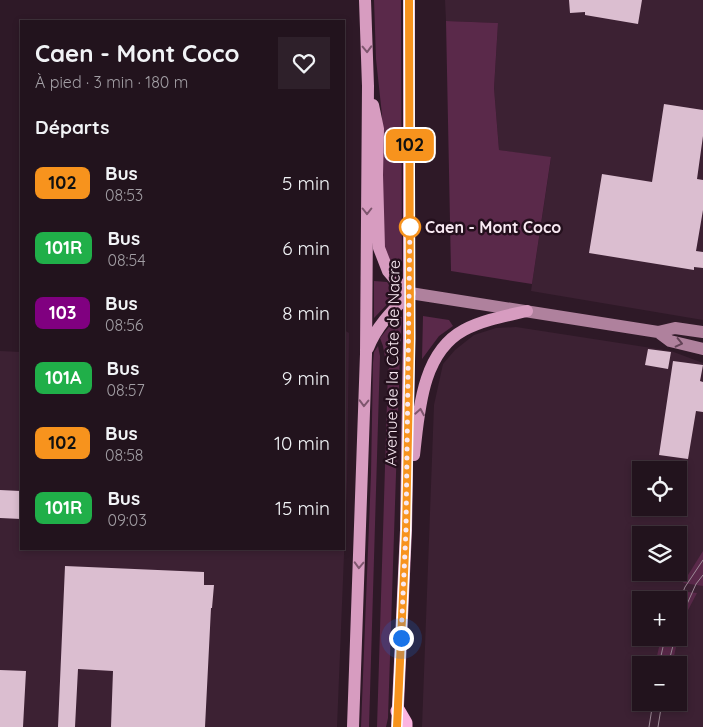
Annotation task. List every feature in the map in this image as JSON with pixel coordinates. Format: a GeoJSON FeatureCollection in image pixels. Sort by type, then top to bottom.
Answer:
{"type":"FeatureCollection","features":[{"type":"Feature","properties":{"kind":"highway"},"geometry":{"type":"LineString","coordinates":[[398,711],[405,723],[405,727]]}},
{"type":"Feature","properties":{"kind":"main road","name":"Avenue de la Côte de Nacre"},"geometry":{"type":"LineString","coordinates":[[353,727],[366,354],[368,86],[365,0]]}},
{"type":"Feature","properties":{"kind":"main road","name":"Avenue de la Côte de Nacre"},"geometry":{"type":"LineString","coordinates":[[397,727],[406,530],[410,293],[409,0]]}},
{"type":"Feature","properties":{"kind":"main road"},"geometry":{"type":"LineString","coordinates":[[366,354],[373,334],[410,293],[388,271],[379,248],[378,129],[368,86]]}},
{"type":"Feature","properties":{"kind":"main road"},"geometry":{"type":"LineString","coordinates":[[406,530],[424,385],[436,358],[448,343],[463,331],[489,320],[527,311]]}},
{"type":"Feature","properties":{"kind":"street"},"geometry":{"type":"LineString","coordinates":[[410,293],[658,332],[675,328],[703,332]]}},
{"type":"Feature","properties":{"kind":"street"},"geometry":{"type":"LineString","coordinates":[[658,332],[670,341],[703,349]]}},
{"type":"Feature","properties":{"kind":"shaded area"},"geometry":{"type":"Polygon","coordinates":[[[374,0],[401,0],[402,266],[388,266],[383,247],[382,115],[376,59],[374,0]]]}},
{"type":"Feature","properties":{"kind":"shaded area"},"geometry":{"type":"Polygon","coordinates":[[[445,0],[703,0],[703,320],[531,291],[551,158],[499,150],[494,88],[498,23],[446,21],[445,0]]]}},
{"type":"Feature","properties":{"kind":"shaded area"},"geometry":{"type":"Polygon","coordinates":[[[446,21],[498,23],[494,88],[499,150],[551,157],[532,284],[451,271],[446,21]]]}},
{"type":"Feature","properties":{"kind":"shaded area"},"geometry":{"type":"Polygon","coordinates":[[[374,281],[387,282],[396,295],[374,318],[374,281]]]}},
{"type":"Feature","properties":{"kind":"shaded area"},"geometry":{"type":"Polygon","coordinates":[[[423,316],[449,320],[453,326],[439,336],[422,359],[423,316]]]}},
{"type":"Feature","properties":{"kind":"shaded area"},"geometry":{"type":"Polygon","coordinates":[[[397,317],[402,317],[401,341],[385,357],[380,338],[397,317]]]}},
{"type":"Feature","properties":{"kind":"shaded area"},"geometry":{"type":"Polygon","coordinates":[[[516,327],[671,351],[703,363],[703,727],[422,727],[434,405],[443,364],[455,350],[474,335],[496,328],[516,327]]]}},
{"type":"Feature","properties":{"kind":"shaded area"},"geometry":{"type":"Polygon","coordinates":[[[345,331],[349,333],[345,530],[345,331]]]}},
{"type":"Feature","properties":{"kind":"shaded area"},"geometry":{"type":"Polygon","coordinates":[[[378,346],[380,356],[369,727],[361,727],[371,474],[373,363],[374,352],[378,346]]]}},
{"type":"Feature","properties":{"kind":"shaded area"},"geometry":{"type":"Polygon","coordinates":[[[0,351],[20,352],[20,550],[344,550],[337,727],[0,727],[0,351]]]}},
{"type":"Feature","properties":{"kind":"shaded area"},"geometry":{"type":"Polygon","coordinates":[[[400,352],[388,718],[386,727],[377,727],[388,370],[400,352]]]}},
{"type":"Feature","properties":{"kind":"shaded area"},"geometry":{"type":"Polygon","coordinates":[[[703,551],[703,586],[683,583],[687,581],[687,577],[703,551]]]}},
{"type":"Feature","properties":{"kind":"shaded area"},"geometry":{"type":"Polygon","coordinates":[[[687,592],[697,593],[687,612],[687,592]]]}},
{"type":"Feature","properties":{"kind":"shaded area"},"geometry":{"type":"Polygon","coordinates":[[[659,646],[676,646],[674,656],[657,656],[659,646]]]}},
{"type":"Feature","properties":{"kind":"building"},"geometry":{"type":"Polygon","coordinates":[[[569,0],[642,0],[638,24],[585,15],[585,12],[570,13],[569,0]]]}},
{"type":"Feature","properties":{"kind":"building"},"geometry":{"type":"Polygon","coordinates":[[[664,104],[703,110],[703,136],[697,179],[703,180],[703,210],[696,251],[703,252],[703,268],[694,267],[694,270],[589,253],[602,174],[652,182],[664,104]]]}},
{"type":"Feature","properties":{"kind":"building"},"geometry":{"type":"Polygon","coordinates":[[[648,349],[671,352],[668,369],[645,365],[648,349]]]}},
{"type":"Feature","properties":{"kind":"building"},"geometry":{"type":"Polygon","coordinates":[[[673,361],[703,365],[700,381],[703,382],[703,412],[696,411],[688,459],[659,455],[673,361]]]}},
{"type":"Feature","properties":{"kind":"building"},"geometry":{"type":"Polygon","coordinates":[[[0,490],[20,491],[20,519],[0,518],[0,490]]]}},
{"type":"Feature","properties":{"kind":"building"},"geometry":{"type":"Polygon","coordinates":[[[65,566],[204,572],[204,585],[214,585],[211,608],[205,727],[111,727],[113,671],[78,669],[75,727],[58,727],[65,566]]]}},
{"type":"Feature","properties":{"kind":"building"},"geometry":{"type":"Polygon","coordinates":[[[0,670],[26,671],[23,727],[0,727],[0,670]]]}},
{"type":"Feature","properties":{"kind":"tram line"},"geometry":{"type":"LineString","coordinates":[[683,591],[703,560]]}},
{"type":"Feature","properties":{"kind":"tram line"},"geometry":{"type":"LineString","coordinates":[[687,604],[696,584],[703,575]]}},
{"type":"Feature","properties":{"kind":"tram line"},"geometry":{"type":"LineString","coordinates":[[661,656],[663,646]]}},
{"type":"Feature","properties":{"kind":"tram line"},"geometry":{"type":"LineString","coordinates":[[670,656],[673,646]]}},
{"type":"Feature","properties":{"kind":"tram line"},"geometry":{"type":"LineString","coordinates":[[649,727],[652,711]]}},
{"type":"Feature","properties":{"kind":"tram line"},"geometry":{"type":"LineString","coordinates":[[658,727],[661,711]]}},
{"type":"Feature","properties":{"kind":"bus line","name":"102"},"geometry":{"type":"LineString","coordinates":[[397,727],[406,530],[410,338],[409,0]]}},
{"type":"Feature","properties":{"kind":"place","name":"Caen - Mont Coco"},"geometry":{"type":"Point","coordinates":[410,227]}},
{"type":"Feature","properties":{"kind":"route"},"geometry":{"type":"LineString","coordinates":[[401,638],[406,530],[410,338],[410,220],[410,227]]}}]}
